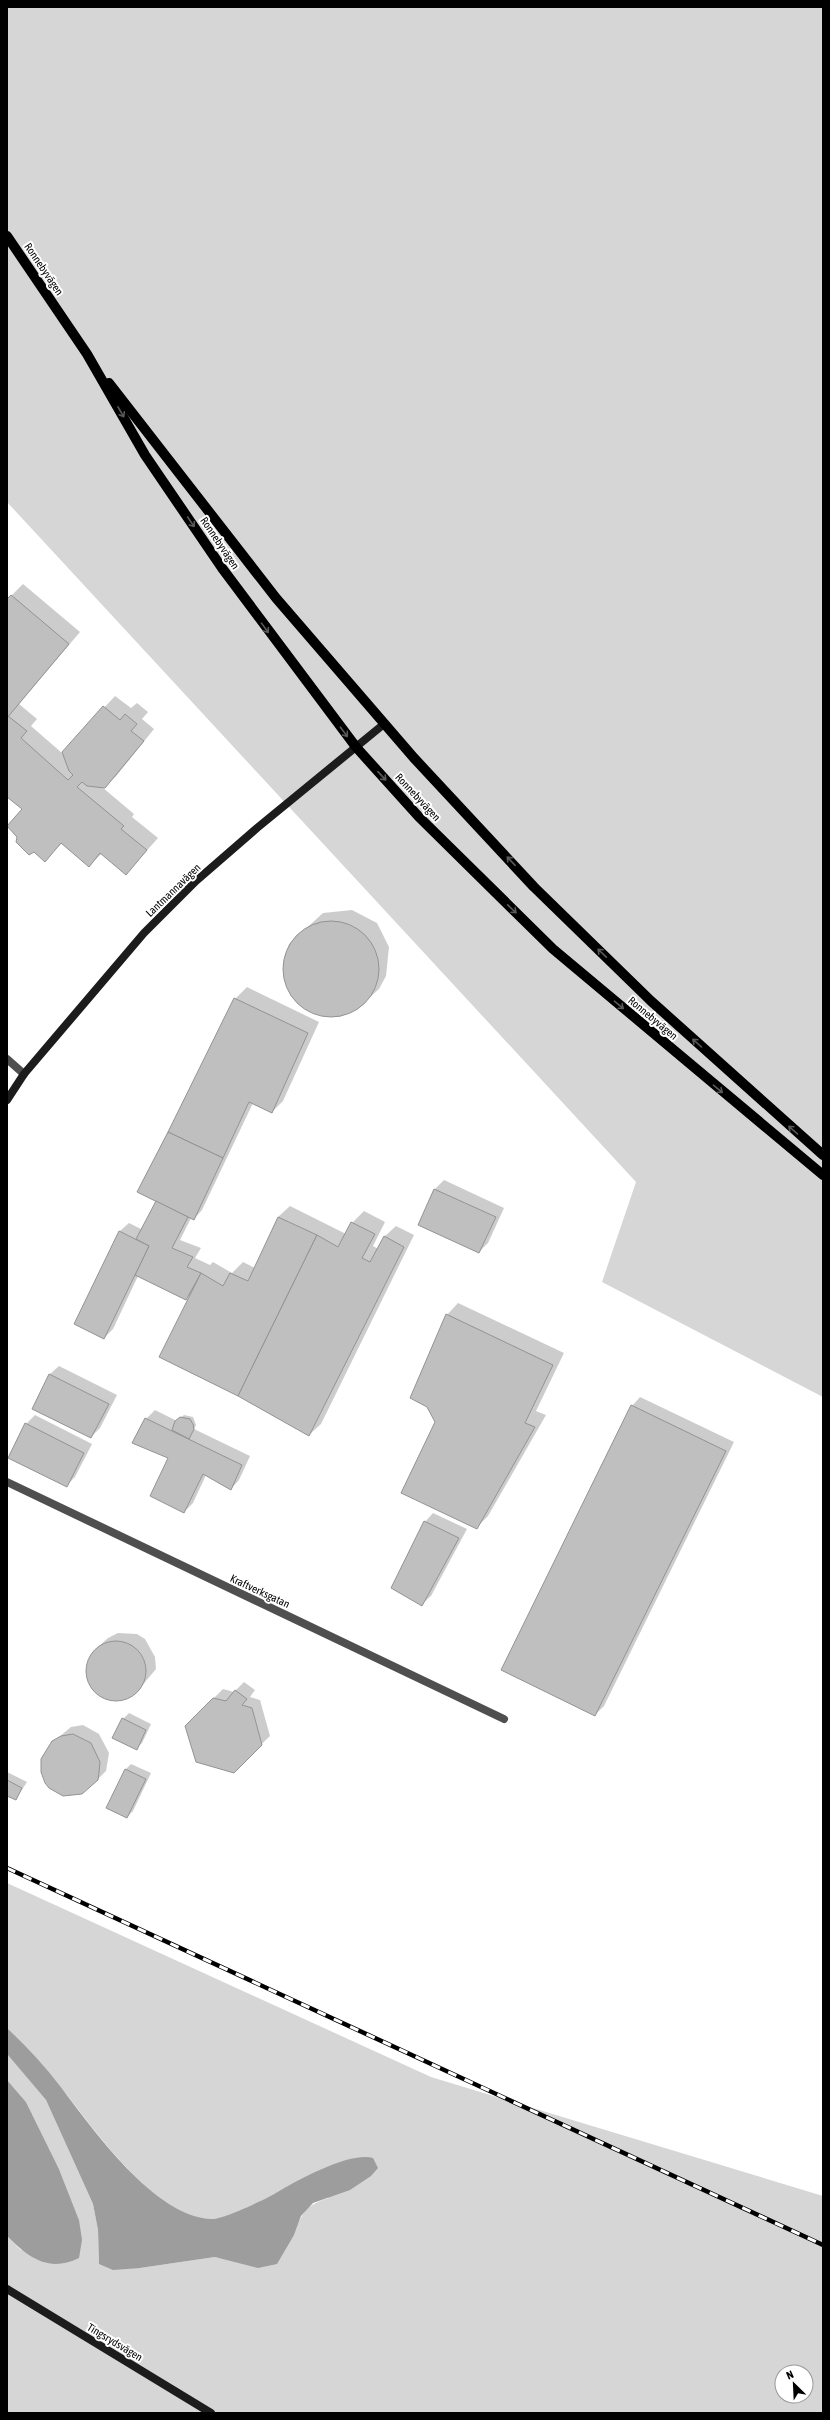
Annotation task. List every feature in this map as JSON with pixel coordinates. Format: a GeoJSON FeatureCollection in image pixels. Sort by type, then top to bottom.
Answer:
{"type":"FeatureCollection","features":[{"type":"Feature","properties":{"kind":"main road","name":"Ronnebyvägen"},"geometry":{"type":"LineString","coordinates":[[7,236],[87,354],[276,598],[384,724],[556,908],[651,1001],[823,1155]]}},
{"type":"Feature","properties":{"kind":"main road","name":"Ronnebyvägen"},"geometry":{"type":"LineString","coordinates":[[87,354],[145,454],[222,568],[356,747],[420,817],[553,949],[823,1175]]}},
{"type":"Feature","properties":{"kind":"street","name":"Lantmannavägen"},"geometry":{"type":"LineString","coordinates":[[7,1100],[24,1074],[144,933],[196,881],[257,828],[384,724]]}},
{"type":"Feature","properties":{"kind":"street"},"geometry":{"type":"LineString","coordinates":[[7,1059],[24,1074]]}},
{"type":"Feature","properties":{"kind":"street","name":"Kraftverksgatan"},"geometry":{"type":"LineString","coordinates":[[7,1482],[504,1719]]}},
{"type":"Feature","properties":{"kind":"street","name":"Tingsrydsvägen"},"geometry":{"type":"LineString","coordinates":[[7,2289],[211,2413]]}},
{"type":"Feature","properties":{"kind":"shaded area"},"geometry":{"type":"Polygon","coordinates":[[[7,7],[823,7],[823,1397],[602,1282],[636,1182],[7,502],[7,7]]]}},
{"type":"Feature","properties":{"kind":"shaded area"},"geometry":{"type":"Polygon","coordinates":[[[7,1883],[431,2077],[823,2196],[823,2413],[7,2413],[7,2236],[21,2250],[79,2220],[59,2169],[26,2102],[7,2080],[7,2054],[46,2100],[93,2204],[98,2230],[99,2264],[140,2268],[215,2257],[232,2260],[294,2235],[302,2215],[309,2207],[329,2198],[294,2183],[266,2199],[233,2214],[214,2219],[193,2217],[171,2206],[149,2189],[127,2168],[106,2145],[46,2069],[7,2028],[7,1883]]]}},
{"type":"Feature","properties":{"kind":"shaded area"},"geometry":{"type":"Polygon","coordinates":[[[7,2028],[48,2071],[89,2124],[127,2168],[147,2188],[169,2204],[190,2215],[212,2219],[226,2216],[257,2203],[313,2173],[339,2162],[363,2157],[373,2158],[378,2168],[371,2176],[350,2190],[313,2203],[301,2216],[294,2235],[277,2264],[258,2268],[215,2257],[140,2268],[113,2270],[99,2264],[98,2230],[93,2204],[46,2100],[7,2054],[7,2028]]]}},
{"type":"Feature","properties":{"kind":"shaded area"},"geometry":{"type":"Polygon","coordinates":[[[7,2080],[26,2102],[59,2169],[79,2220],[82,2240],[79,2258],[58,2264],[48,2263],[31,2256],[7,2236],[7,2080]]]}},
{"type":"Feature","properties":{"kind":"building"},"geometry":{"type":"Polygon","coordinates":[[[11,595],[69,644],[7,718],[7,599],[11,595]]]}},
{"type":"Feature","properties":{"kind":"building"},"geometry":{"type":"Polygon","coordinates":[[[103,706],[120,720],[125,714],[137,724],[131,731],[144,741],[105,788],[87,786],[82,782],[77,787],[124,826],[121,829],[147,850],[126,875],[100,853],[89,867],[61,843],[45,862],[34,852],[29,855],[16,842],[17,837],[7,826],[22,809],[7,797],[8,716],[27,731],[21,738],[68,780],[73,775],[69,771],[62,752],[103,706]]]}},
{"type":"Feature","properties":{"kind":"building"},"geometry":{"type":"Polygon","coordinates":[[[331,921],[349,924],[365,935],[376,951],[379,969],[376,987],[365,1003],[349,1014],[331,1017],[313,1014],[297,1003],[286,987],[283,969],[286,951],[297,935],[313,924],[331,921]]]}},
{"type":"Feature","properties":{"kind":"building"},"geometry":{"type":"Polygon","coordinates":[[[234,998],[308,1033],[272,1113],[249,1102],[223,1158],[168,1132],[234,998]]]}},
{"type":"Feature","properties":{"kind":"building"},"geometry":{"type":"Polygon","coordinates":[[[168,1132],[223,1158],[194,1220],[137,1192],[168,1132]]]}},
{"type":"Feature","properties":{"kind":"building"},"geometry":{"type":"Polygon","coordinates":[[[434,1189],[496,1217],[479,1253],[418,1225],[434,1189]]]}},
{"type":"Feature","properties":{"kind":"building"},"geometry":{"type":"Polygon","coordinates":[[[156,1201],[188,1217],[172,1248],[193,1257],[187,1267],[201,1273],[186,1300],[135,1275],[149,1246],[136,1239],[156,1201]]]}},
{"type":"Feature","properties":{"kind":"building"},"geometry":{"type":"Polygon","coordinates":[[[278,1217],[317,1235],[238,1396],[159,1357],[201,1273],[223,1286],[230,1273],[248,1281],[278,1217]]]}},
{"type":"Feature","properties":{"kind":"building"},"geometry":{"type":"Polygon","coordinates":[[[351,1222],[375,1234],[362,1258],[370,1262],[384,1236],[404,1247],[309,1436],[238,1396],[317,1235],[338,1247],[351,1222]]]}},
{"type":"Feature","properties":{"kind":"building"},"geometry":{"type":"Polygon","coordinates":[[[119,1231],[149,1246],[104,1339],[74,1324],[119,1231]]]}},
{"type":"Feature","properties":{"kind":"building"},"geometry":{"type":"Polygon","coordinates":[[[446,1314],[553,1365],[525,1423],[535,1427],[477,1529],[401,1493],[435,1422],[427,1407],[410,1398],[446,1314]]]}},
{"type":"Feature","properties":{"kind":"building"},"geometry":{"type":"Polygon","coordinates":[[[49,1374],[109,1404],[91,1438],[32,1409],[49,1374]]]}},
{"type":"Feature","properties":{"kind":"building"},"geometry":{"type":"Polygon","coordinates":[[[631,1405],[726,1451],[595,1716],[501,1670],[631,1405]]]}},
{"type":"Feature","properties":{"kind":"building"},"geometry":{"type":"Polygon","coordinates":[[[180,1417],[190,1419],[193,1424],[194,1429],[189,1439],[172,1430],[175,1421],[180,1417]]]}},
{"type":"Feature","properties":{"kind":"building"},"geometry":{"type":"Polygon","coordinates":[[[145,1418],[242,1465],[231,1490],[203,1474],[184,1513],[150,1496],[168,1458],[132,1443],[145,1418]]]}},
{"type":"Feature","properties":{"kind":"building"},"geometry":{"type":"Polygon","coordinates":[[[25,1423],[84,1453],[67,1487],[8,1458],[25,1423]]]}},
{"type":"Feature","properties":{"kind":"building"},"geometry":{"type":"Polygon","coordinates":[[[424,1521],[459,1538],[422,1606],[391,1588],[424,1521]]]}},
{"type":"Feature","properties":{"kind":"building"},"geometry":{"type":"Polygon","coordinates":[[[110,1641],[122,1641],[133,1646],[141,1654],[146,1665],[144,1683],[133,1696],[122,1701],[110,1701],[99,1696],[91,1688],[86,1677],[86,1665],[91,1654],[99,1646],[110,1641]]]}},
{"type":"Feature","properties":{"kind":"building"},"geometry":{"type":"Polygon","coordinates":[[[235,1690],[247,1699],[242,1705],[252,1708],[262,1745],[234,1773],[196,1762],[185,1726],[213,1698],[226,1701],[235,1690]]]}},
{"type":"Feature","properties":{"kind":"building"},"geometry":{"type":"Polygon","coordinates":[[[122,1718],[146,1730],[137,1750],[112,1738],[122,1718]]]}},
{"type":"Feature","properties":{"kind":"building"},"geometry":{"type":"Polygon","coordinates":[[[73,1734],[91,1743],[100,1762],[98,1780],[82,1794],[63,1796],[49,1788],[45,1783],[41,1772],[41,1759],[52,1741],[61,1736],[73,1734]]]}},
{"type":"Feature","properties":{"kind":"building"},"geometry":{"type":"Polygon","coordinates":[[[125,1769],[146,1779],[127,1818],[106,1808],[125,1769]]]}},
{"type":"Feature","properties":{"kind":"building"},"geometry":{"type":"Polygon","coordinates":[[[7,1780],[22,1788],[16,1800],[7,1796],[7,1780]]]}},
{"type":"Feature","properties":{"kind":"railway"},"geometry":{"type":"LineString","coordinates":[[7,1868],[823,2245]]}}]}
